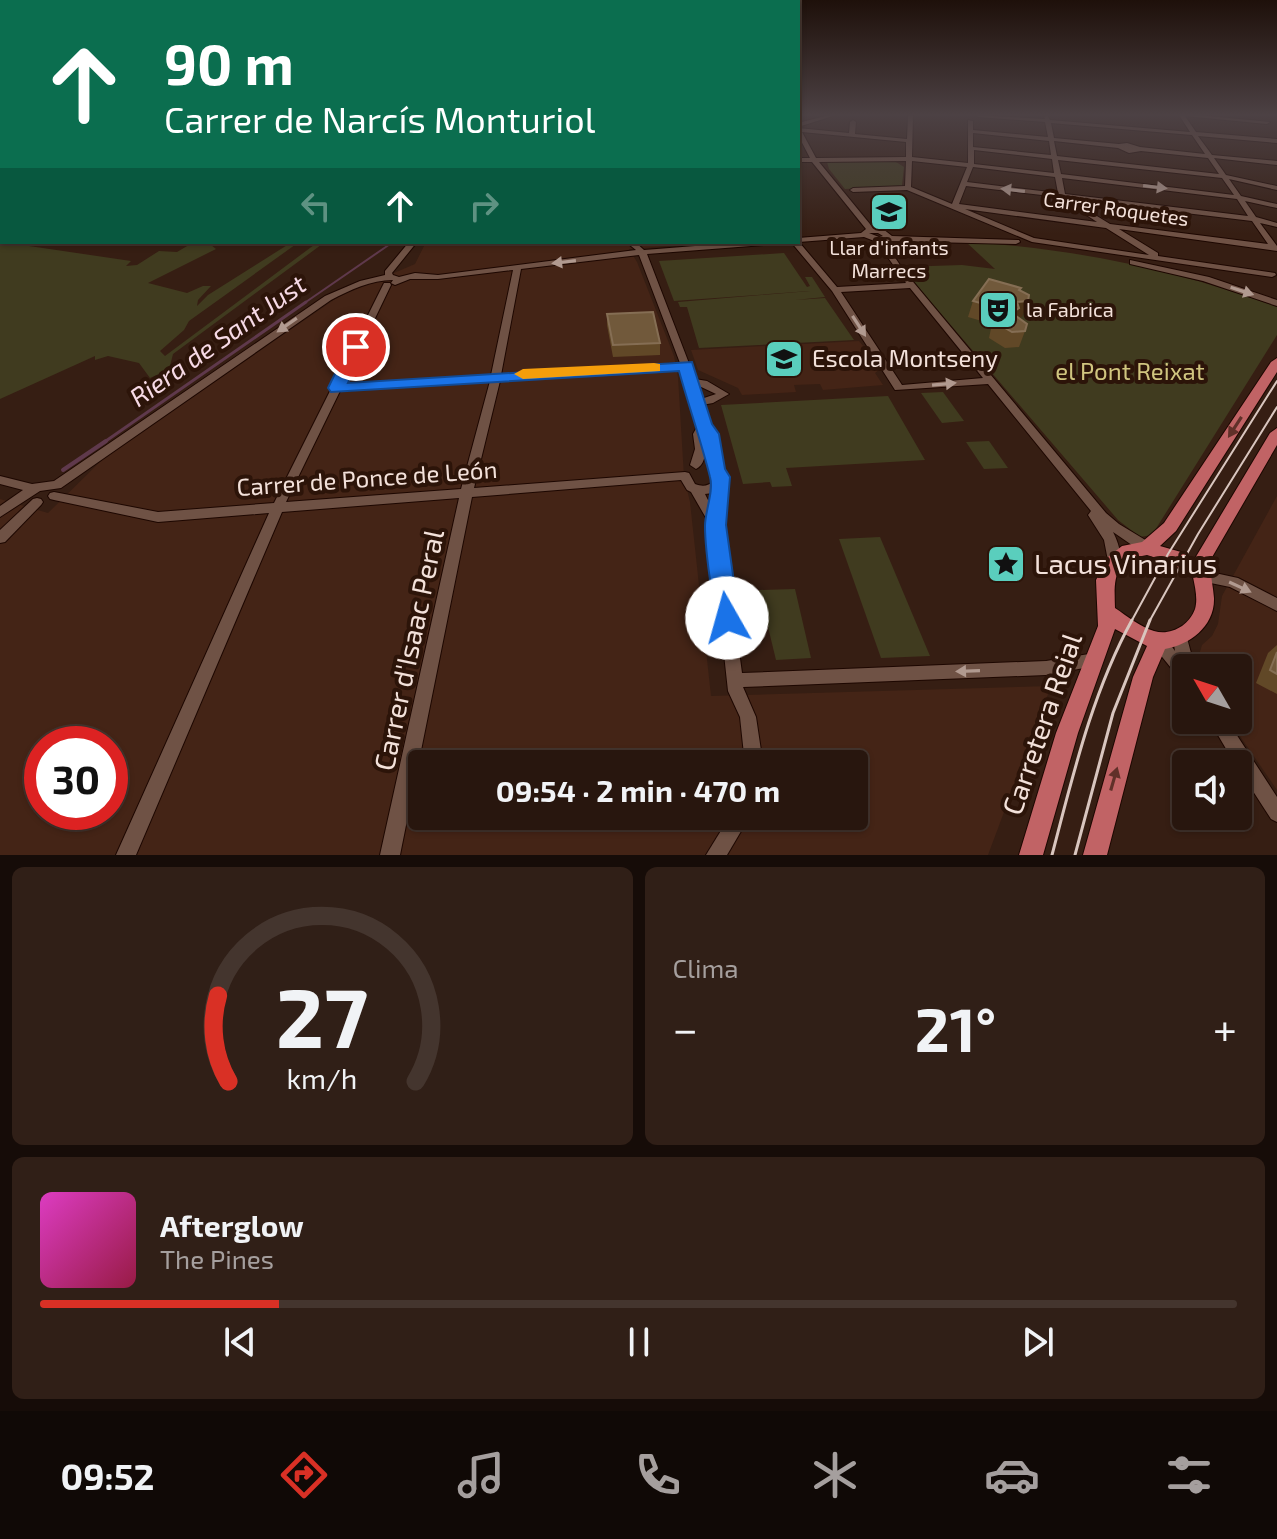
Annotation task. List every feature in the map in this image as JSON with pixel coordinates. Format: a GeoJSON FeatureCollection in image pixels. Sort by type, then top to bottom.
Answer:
{"type":"FeatureCollection","features":[{"type":"Feature","properties":{"kind":"main road"},"geometry":{"type":"LineString","coordinates":[[1147,548],[1170,527],[1277,362]]}},
{"type":"Feature","properties":{"kind":"main road"},"geometry":{"type":"LineString","coordinates":[[1095,855],[1147,665],[1158,642],[1180,638],[1194,627],[1204,608],[1200,574],[1203,558],[1277,433]]}},
{"type":"Feature","properties":{"kind":"main road"},"geometry":{"type":"LineString","coordinates":[[1114,562],[1128,551],[1147,548],[1175,557],[1200,574]]}},
{"type":"Feature","properties":{"kind":"main road","name":"Carretera Reial"},"geometry":{"type":"LineString","coordinates":[[1031,855],[1067,733],[1107,626],[1105,580],[1114,562]]}},
{"type":"Feature","properties":{"kind":"main road","name":"Carretera Reial"},"geometry":{"type":"LineString","coordinates":[[1107,612],[1135,632],[1158,642]]}},
{"type":"Feature","properties":{"kind":"street"},"geometry":{"type":"LineString","coordinates":[[811,155],[868,233]]}},
{"type":"Feature","properties":{"kind":"street"},"geometry":{"type":"LineString","coordinates":[[908,188],[911,155]]}},
{"type":"Feature","properties":{"kind":"street"},"geometry":{"type":"LineString","coordinates":[[955,206],[971,165],[970,155]]}},
{"type":"Feature","properties":{"kind":"street"},"geometry":{"type":"LineString","coordinates":[[1032,155],[1223,176],[1277,188]]}},
{"type":"Feature","properties":{"kind":"street"},"geometry":{"type":"LineString","coordinates":[[1132,155],[1139,167]]}},
{"type":"Feature","properties":{"kind":"street"},"geometry":{"type":"LineString","coordinates":[[1198,155],[1277,163]]}},
{"type":"Feature","properties":{"kind":"street"},"geometry":{"type":"LineString","coordinates":[[1209,156],[1275,250]]}},
{"type":"Feature","properties":{"kind":"street"},"geometry":{"type":"LineString","coordinates":[[1055,157],[1062,197],[1159,259],[1277,303]]}},
{"type":"Feature","properties":{"kind":"street"},"geometry":{"type":"LineString","coordinates":[[800,160],[911,158],[1237,197],[1277,206]]}},
{"type":"Feature","properties":{"kind":"street"},"geometry":{"type":"LineString","coordinates":[[964,184],[1254,219],[1277,225]]}},
{"type":"Feature","properties":{"kind":"street"},"geometry":{"type":"LineString","coordinates":[[853,190],[908,188],[1029,241],[1206,279]]}},
{"type":"Feature","properties":{"kind":"street","name":"Carrer Roquetes"},"geometry":{"type":"LineString","coordinates":[[955,206],[1103,223],[1275,250]]}},
{"type":"Feature","properties":{"kind":"street"},"geometry":{"type":"LineString","coordinates":[[800,241],[868,233],[885,237],[1029,241],[1272,275]]}},
{"type":"Feature","properties":{"kind":"street"},"geometry":{"type":"LineString","coordinates":[[885,237],[913,285],[1063,472],[1110,539],[1114,562]]}},
{"type":"Feature","properties":{"kind":"street"},"geometry":{"type":"LineString","coordinates":[[126,855],[278,507],[389,280],[388,273],[411,244]]}},
{"type":"Feature","properties":{"kind":"street"},"geometry":{"type":"LineString","coordinates":[[632,244],[642,252],[692,382],[703,425],[710,434],[718,475],[716,525],[735,680],[748,717],[752,750]]}},
{"type":"Feature","properties":{"kind":"street"},"geometry":{"type":"LineString","coordinates":[[0,512],[33,495],[55,490],[328,298],[389,280],[718,244]]}},
{"type":"Feature","properties":{"kind":"street"},"geometry":{"type":"LineString","coordinates":[[798,244],[835,290],[899,388],[990,381]]}},
{"type":"Feature","properties":{"kind":"street","name":"Carrer d'Isaac Peral"},"geometry":{"type":"LineString","coordinates":[[390,855],[517,268]]}},
{"type":"Feature","properties":{"kind":"street"},"geometry":{"type":"LineString","coordinates":[[835,290],[913,285]]}},
{"type":"Feature","properties":{"kind":"street"},"geometry":{"type":"LineString","coordinates":[[337,388],[686,366]]}},
{"type":"Feature","properties":{"kind":"street"},"geometry":{"type":"LineString","coordinates":[[692,382],[703,383],[728,394],[698,402]]}},
{"type":"Feature","properties":{"kind":"street"},"geometry":{"type":"LineString","coordinates":[[703,425],[696,465],[687,470],[685,476],[716,525]]}},
{"type":"Feature","properties":{"kind":"street"},"geometry":{"type":"LineString","coordinates":[[696,465],[718,475]]}},
{"type":"Feature","properties":{"kind":"street"},"geometry":{"type":"LineString","coordinates":[[1063,472],[1114,527],[1147,548]]}},
{"type":"Feature","properties":{"kind":"street"},"geometry":{"type":"LineString","coordinates":[[696,490],[709,490],[718,475]]}},
{"type":"Feature","properties":{"kind":"street","name":"Carrer de Ponce de León"},"geometry":{"type":"LineString","coordinates":[[55,490],[158,517],[685,476]]}},
{"type":"Feature","properties":{"kind":"street"},"geometry":{"type":"LineString","coordinates":[[0,480],[33,495]]}},
{"type":"Feature","properties":{"kind":"street"},"geometry":{"type":"LineString","coordinates":[[0,538],[33,495]]}},
{"type":"Feature","properties":{"kind":"street"},"geometry":{"type":"LineString","coordinates":[[1200,574],[1233,582],[1277,605]]}},
{"type":"Feature","properties":{"kind":"street"},"geometry":{"type":"LineString","coordinates":[[1180,638],[1182,654]]}},
{"type":"Feature","properties":{"kind":"street"},"geometry":{"type":"LineString","coordinates":[[1158,642],[1172,657]]}},
{"type":"Feature","properties":{"kind":"street"},"geometry":{"type":"LineString","coordinates":[[735,680],[1046,668],[1095,660]]}},
{"type":"Feature","properties":{"kind":"street"},"geometry":{"type":"LineString","coordinates":[[1147,665],[1162,662],[1172,665]]}},
{"type":"Feature","properties":{"kind":"street"},"geometry":{"type":"LineString","coordinates":[[1226,734],[1277,813]]}},
{"type":"Feature","properties":{"kind":"street"},"geometry":{"type":"LineString","coordinates":[[716,855],[732,830]]}},
{"type":"Feature","properties":{"kind":"shaded area"},"geometry":{"type":"Polygon","coordinates":[[[425,244],[695,244],[629,249],[674,356],[678,377],[684,477],[690,502],[711,696],[1051,686],[988,855],[0,855],[0,499],[48,513],[104,458],[338,297],[415,264],[425,244]]]}},
{"type":"Feature","properties":{"kind":"shaded area","name":"Escola Montseny"},"geometry":{"type":"Polygon","coordinates":[[[859,341],[881,368],[875,373],[883,385],[823,390],[820,384],[794,385],[796,392],[742,395],[738,388],[698,370],[691,350],[859,341]]]}},
{"type":"Feature","properties":{"kind":"shaded area"},"geometry":{"type":"Polygon","coordinates":[[[1277,496],[1277,790],[1239,734],[1252,734],[1252,654],[1199,654],[1202,645],[1212,636],[1218,624],[1222,596],[1277,496]]]}},
{"type":"Feature","properties":{"kind":"green space"},"geometry":{"type":"Polygon","coordinates":[[[827,162],[896,162],[904,167],[902,186],[845,189],[827,162]]]}},
{"type":"Feature","properties":{"kind":"green space","name":"el Pont Reixat"},"geometry":{"type":"Polygon","coordinates":[[[966,242],[1046,249],[1124,263],[1201,282],[1277,307],[1277,335],[1152,535],[1140,537],[1118,520],[901,267],[962,265],[995,269],[966,242]]]}},
{"type":"Feature","properties":{"kind":"green space"},"geometry":{"type":"Polygon","coordinates":[[[0,244],[131,261],[126,266],[137,265],[159,251],[177,252],[191,244],[212,244],[216,249],[148,283],[187,293],[211,286],[198,300],[197,306],[208,295],[289,244],[296,244],[189,321],[184,330],[160,351],[165,356],[315,244],[322,244],[173,354],[169,370],[150,378],[139,363],[108,356],[95,360],[95,356],[0,399],[0,244]]]}},
{"type":"Feature","properties":{"kind":"green space"},"geometry":{"type":"Polygon","coordinates":[[[784,253],[807,287],[810,286],[805,277],[812,277],[825,297],[795,300],[825,298],[854,340],[699,348],[687,307],[680,307],[678,302],[810,291],[674,301],[659,261],[784,253]]]}},
{"type":"Feature","properties":{"kind":"green space"},"geometry":{"type":"Polygon","coordinates":[[[943,392],[964,421],[942,423],[921,393],[943,392]]]}},
{"type":"Feature","properties":{"kind":"green space"},"geometry":{"type":"Polygon","coordinates":[[[888,396],[925,460],[786,468],[792,486],[772,487],[770,482],[743,484],[721,405],[888,396]]]}},
{"type":"Feature","properties":{"kind":"green space"},"geometry":{"type":"Polygon","coordinates":[[[989,441],[1008,468],[984,469],[966,442],[989,441]]]}},
{"type":"Feature","properties":{"kind":"green space"},"geometry":{"type":"Polygon","coordinates":[[[880,537],[930,656],[881,658],[839,539],[880,537]]]}},
{"type":"Feature","properties":{"kind":"green space"},"geometry":{"type":"Polygon","coordinates":[[[795,589],[811,658],[776,660],[759,590],[795,589]]]}},
{"type":"Feature","properties":{"kind":"building"},"geometry":{"type":"Polygon","coordinates":[[[989,279],[1021,288],[1019,290],[1029,295],[1028,301],[1017,302],[1019,308],[1012,313],[1027,324],[1025,331],[1012,332],[995,322],[998,308],[973,301],[989,279]]]}},
{"type":"Feature","properties":{"kind":"building"},"geometry":{"type":"Polygon","coordinates":[[[653,312],[660,343],[613,345],[607,314],[653,312]]]}},
{"type":"Feature","properties":{"kind":"building"},"geometry":{"type":"Polygon","coordinates":[[[1277,652],[1277,674],[1270,670],[1277,652]]]}},
{"type":"Feature","properties":{"kind":"waterway","name":"Riera de Sant Just"},"geometry":{"type":"LineString","coordinates":[[303,304],[390,244]]}},
{"type":"Feature","properties":{"kind":"waterway","name":"Riera de Sant Just"},"geometry":{"type":"LineString","coordinates":[[103,443],[306,302]]}},
{"type":"Feature","properties":{"kind":"waterway","name":"Riera de Sant Just"},"geometry":{"type":"LineString","coordinates":[[63,470],[106,441]]}},
{"type":"Feature","properties":{"kind":"tram line"},"geometry":{"type":"LineString","coordinates":[[1131,622],[1168,554],[1277,381]]}},
{"type":"Feature","properties":{"kind":"tram line"},"geometry":{"type":"LineString","coordinates":[[1150,621],[1198,534],[1277,407]]}},
{"type":"Feature","properties":{"kind":"tram line"},"geometry":{"type":"LineString","coordinates":[[1075,855],[1113,713],[1150,621]]}},
{"type":"Feature","properties":{"kind":"tram line"},"geometry":{"type":"LineString","coordinates":[[1052,855],[1095,705],[1131,622]]}},
{"type":"Feature","properties":{"kind":"slow traffic"},"geometry":{"type":"LineString","coordinates":[[523,374],[654,367]]}},
{"type":"Feature","properties":{"kind":"place","name":"Llar d'infants Marrecs"},"geometry":{"type":"Point","coordinates":[889,212]}},
{"type":"Feature","properties":{"kind":"place","name":"la Fabrica"},"geometry":{"type":"Point","coordinates":[998,310]}},
{"type":"Feature","properties":{"kind":"place","name":"Escola Montseny"},"geometry":{"type":"Point","coordinates":[784,359]}},
{"type":"Feature","properties":{"kind":"place","name":"Lacus Vinarius"},"geometry":{"type":"Point","coordinates":[1006,564]}},
{"type":"Feature","properties":{"kind":"route"},"geometry":{"type":"LineString","coordinates":[[356,347],[337,388],[686,366],[703,425],[710,434],[716,470],[721,477],[716,525],[727,618]]}}]}
